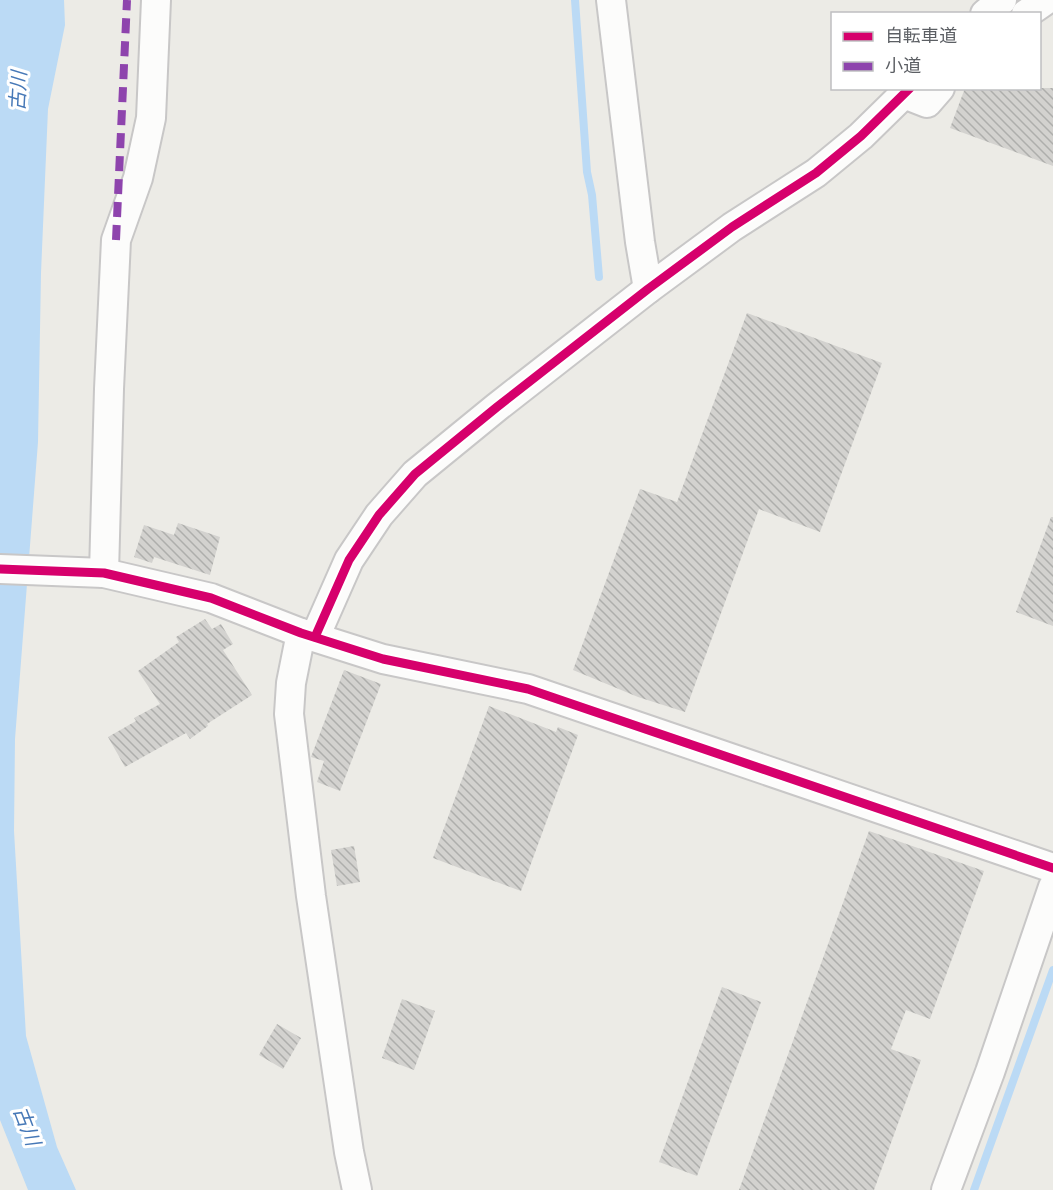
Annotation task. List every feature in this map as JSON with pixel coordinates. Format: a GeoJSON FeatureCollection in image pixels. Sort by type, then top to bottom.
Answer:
{"type":"FeatureCollection","features":[{"type":"Feature","properties":{"kind":"street"},"geometry":{"type":"LineString","coordinates":[[97,573],[116,240],[138,178],[151,118],[156,0]]}},
{"type":"Feature","properties":{"kind":"street"},"geometry":{"type":"LineString","coordinates":[[610,0],[640,242],[648,289]]}},
{"type":"Feature","properties":{"kind":"street"},"geometry":{"type":"LineString","coordinates":[[987,12],[1002,0]]}},
{"type":"Feature","properties":{"kind":"street"},"geometry":{"type":"LineString","coordinates":[[1029,12],[1046,0]]}},
{"type":"Feature","properties":{"kind":"street"},"geometry":{"type":"LineString","coordinates":[[357,1190],[349,1152],[316,932],[289,714],[291,683],[308,635],[349,560],[379,515],[415,474],[648,289],[732,227],[816,173],[861,136],[907,92],[927,103],[938,90]]}},
{"type":"Feature","properties":{"kind":"street"},"geometry":{"type":"LineString","coordinates":[[0,569],[97,573],[211,598],[308,635],[382,659],[528,689],[1053,868]]}},
{"type":"Feature","properties":{"kind":"street"},"geometry":{"type":"LineString","coordinates":[[946,1190],[990,1071],[1053,887]]}},
{"type":"Feature","properties":{"kind":"water","name":"古川"},"geometry":{"type":"Polygon","coordinates":[[[0,0],[64,0],[65,25],[48,109],[41,273],[38,442],[15,739],[14,831],[26,1036],[57,1147],[76,1190],[28,1190],[0,1120],[0,0]]]}},
{"type":"Feature","properties":{"kind":"building"},"geometry":{"type":"Polygon","coordinates":[[[1053,88],[1053,166],[950,128],[964,90],[1053,88]]]}},
{"type":"Feature","properties":{"kind":"building"},"geometry":{"type":"Polygon","coordinates":[[[747,313],[882,363],[820,532],[759,509],[685,712],[638,697],[573,670],[640,489],[677,502],[747,313]]]}},
{"type":"Feature","properties":{"kind":"building"},"geometry":{"type":"Polygon","coordinates":[[[1051,517],[1053,517],[1053,626],[1016,612],[1051,517]]]}},
{"type":"Feature","properties":{"kind":"building"},"geometry":{"type":"Polygon","coordinates":[[[178,523],[220,537],[210,575],[154,557],[152,563],[134,557],[144,525],[174,535],[178,523]]]}},
{"type":"Feature","properties":{"kind":"building"},"geometry":{"type":"Polygon","coordinates":[[[205,619],[212,629],[221,624],[233,644],[223,650],[252,695],[207,724],[208,726],[190,739],[186,733],[125,767],[108,737],[136,721],[134,718],[160,704],[138,671],[179,642],[176,637],[205,619]]]}},
{"type":"Feature","properties":{"kind":"building"},"geometry":{"type":"Polygon","coordinates":[[[344,670],[381,684],[340,791],[317,782],[324,761],[311,757],[344,670]]]}},
{"type":"Feature","properties":{"kind":"building"},"geometry":{"type":"Polygon","coordinates":[[[489,706],[556,732],[558,727],[578,735],[521,891],[433,858],[489,706]]]}},
{"type":"Feature","properties":{"kind":"building"},"geometry":{"type":"Polygon","coordinates":[[[869,831],[984,871],[930,1019],[906,1010],[891,1049],[921,1060],[874,1190],[739,1190],[869,831]]]}},
{"type":"Feature","properties":{"kind":"building"},"geometry":{"type":"Polygon","coordinates":[[[354,846],[360,882],[337,886],[331,850],[354,846]]]}},
{"type":"Feature","properties":{"kind":"building"},"geometry":{"type":"Polygon","coordinates":[[[722,987],[761,1002],[697,1176],[659,1162],[722,987]]]}},
{"type":"Feature","properties":{"kind":"building"},"geometry":{"type":"Polygon","coordinates":[[[402,999],[435,1011],[414,1070],[382,1058],[402,999]]]}},
{"type":"Feature","properties":{"kind":"building"},"geometry":{"type":"Polygon","coordinates":[[[277,1024],[301,1038],[283,1069],[259,1055],[277,1024]]]}},
{"type":"Feature","properties":{"kind":"waterway"},"geometry":{"type":"LineString","coordinates":[[575,0],[587,172],[592,195],[599,277]]}},
{"type":"Feature","properties":{"kind":"waterway"},"geometry":{"type":"LineString","coordinates":[[974,1190],[1053,970]]}},
{"type":"Feature","properties":{"kind":"marked path"},"geometry":{"type":"LineString","coordinates":[[116,240],[127,0]]}},
{"type":"Feature","properties":{"kind":"cycle path"},"geometry":{"type":"LineString","coordinates":[[315,637],[349,560],[379,515],[415,474],[648,289],[732,227],[816,173],[861,136],[908,90]]}},
{"type":"Feature","properties":{"kind":"cycle path"},"geometry":{"type":"LineString","coordinates":[[0,569],[104,573],[211,598],[301,633],[383,659],[528,689],[1053,868]]}}]}
